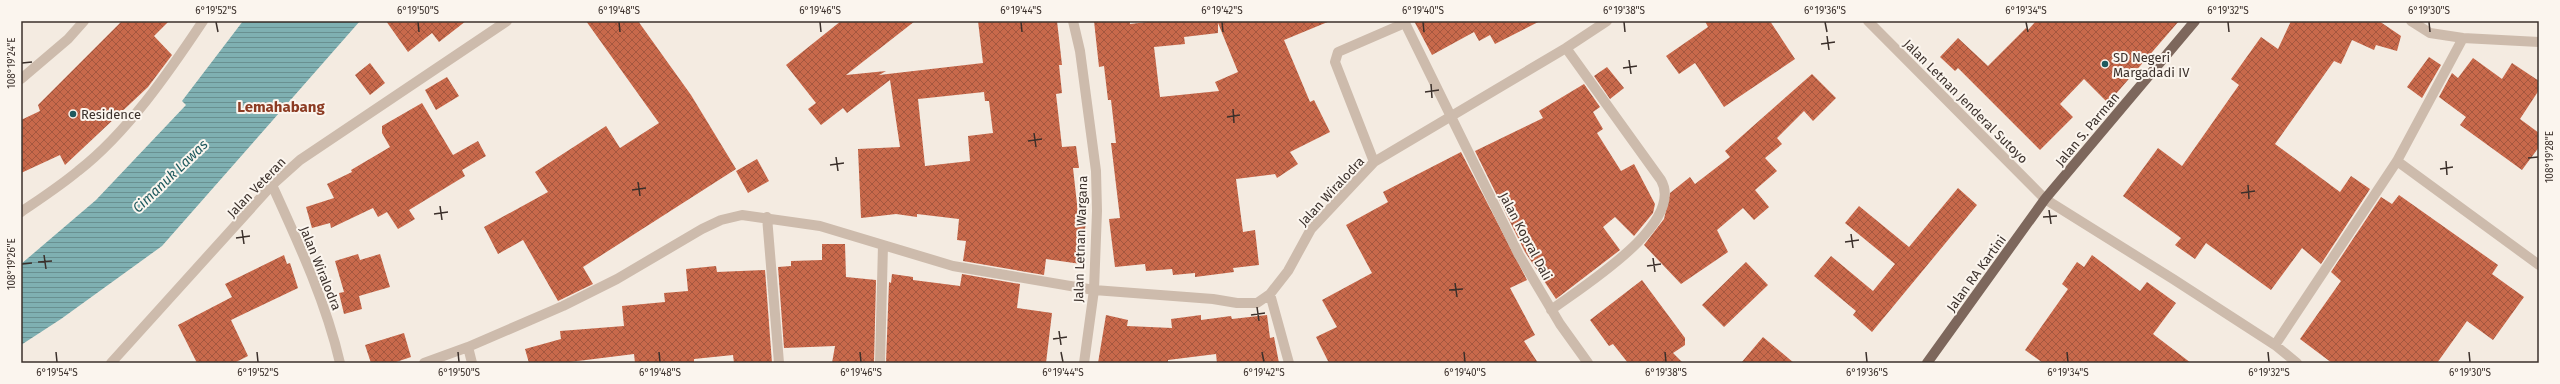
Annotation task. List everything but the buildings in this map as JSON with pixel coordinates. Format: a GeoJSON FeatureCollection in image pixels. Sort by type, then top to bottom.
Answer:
{"type":"FeatureCollection","features":[{"type":"Feature","properties":{"kind":"main road","name":"Jalan S. Parman"},"geometry":{"type":"LineString","coordinates":[[2045,199],[2195,21]]}},
{"type":"Feature","properties":{"kind":"main road","name":"Jalan RA Kartini"},"geometry":{"type":"LineString","coordinates":[[1927,363],[2045,199]]}},
{"type":"Feature","properties":{"kind":"street"},"geometry":{"type":"LineString","coordinates":[[21,79],[68,39],[84,21]]}},
{"type":"Feature","properties":{"kind":"street"},"geometry":{"type":"LineString","coordinates":[[21,212],[79,170],[131,119],[174,64],[203,21]]}},
{"type":"Feature","properties":{"kind":"street","name":"Jalan Veteran"},"geometry":{"type":"LineString","coordinates":[[111,363],[272,185],[314,149],[507,21]]}},
{"type":"Feature","properties":{"kind":"street","name":"Jalan Letnan Wargana"},"geometry":{"type":"LineString","coordinates":[[1073,21],[1080,51],[1096,171],[1097,211],[1094,290],[1084,363]]}},
{"type":"Feature","properties":{"kind":"street","name":"Jalan Wiralodra"},"geometry":{"type":"LineString","coordinates":[[424,363],[468,347],[563,306],[617,279],[721,220],[742,215],[768,217],[820,226],[953,266],[1094,290],[1213,299],[1237,303],[1257,303],[1270,294],[1288,271],[1311,229],[1374,162],[1566,48],[1607,21]]}},
{"type":"Feature","properties":{"kind":"street","name":"Jalan Letnan Jenderal Sutoyo"},"geometry":{"type":"LineString","coordinates":[[1868,21],[2045,199],[2275,345],[2297,363]]}},
{"type":"Feature","properties":{"kind":"street"},"geometry":{"type":"LineString","coordinates":[[2411,21],[2430,33],[2463,38],[2539,42]]}},
{"type":"Feature","properties":{"kind":"street"},"geometry":{"type":"LineString","coordinates":[[1374,162],[1334,62],[1338,52],[1405,22]]}},
{"type":"Feature","properties":{"kind":"street","name":"Jalan Kopral Dali"},"geometry":{"type":"LineString","coordinates":[[1405,22],[1519,255],[1582,361]]}},
{"type":"Feature","properties":{"kind":"street"},"geometry":{"type":"LineString","coordinates":[[2275,345],[2397,161],[2463,38]]}},
{"type":"Feature","properties":{"kind":"street"},"geometry":{"type":"LineString","coordinates":[[1551,310],[1629,252],[1654,225],[1664,204],[1665,194],[1661,180],[1566,48]]}},
{"type":"Feature","properties":{"kind":"street"},"geometry":{"type":"LineString","coordinates":[[2397,161],[2539,265]]}},
{"type":"Feature","properties":{"kind":"street","name":"Jalan Wiralodra"},"geometry":{"type":"LineString","coordinates":[[272,185],[298,243],[329,325],[340,363]]}},
{"type":"Feature","properties":{"kind":"street"},"geometry":{"type":"LineString","coordinates":[[768,217],[779,363]]}},
{"type":"Feature","properties":{"kind":"street"},"geometry":{"type":"LineString","coordinates":[[880,363],[883,245]]}},
{"type":"Feature","properties":{"kind":"street"},"geometry":{"type":"LineString","coordinates":[[1270,294],[1289,363]]}},
{"type":"Feature","properties":{"kind":"street"},"geometry":{"type":"LineString","coordinates":[[468,347],[472,363]]}},
{"type":"Feature","properties":{"kind":"water","name":"Cimanuk Lawas"},"geometry":{"type":"Polygon","coordinates":[[[243,21],[360,21],[162,246],[61,319],[21,345],[21,264],[96,200],[186,105],[182,101],[243,21]]]}},
{"type":"Feature","properties":{"kind":"place","name":"SD Negeri Margadadi IV"},"geometry":{"type":"Point","coordinates":[2105,64]}},
{"type":"Feature","properties":{"kind":"place","name":"Residence"},"geometry":{"type":"Point","coordinates":[73,114]}},
{"type":"Feature","properties":{"kind":"district","name":"Lemahabang"},"geometry":{"type":"Point","coordinates":[281,107]}}]}
